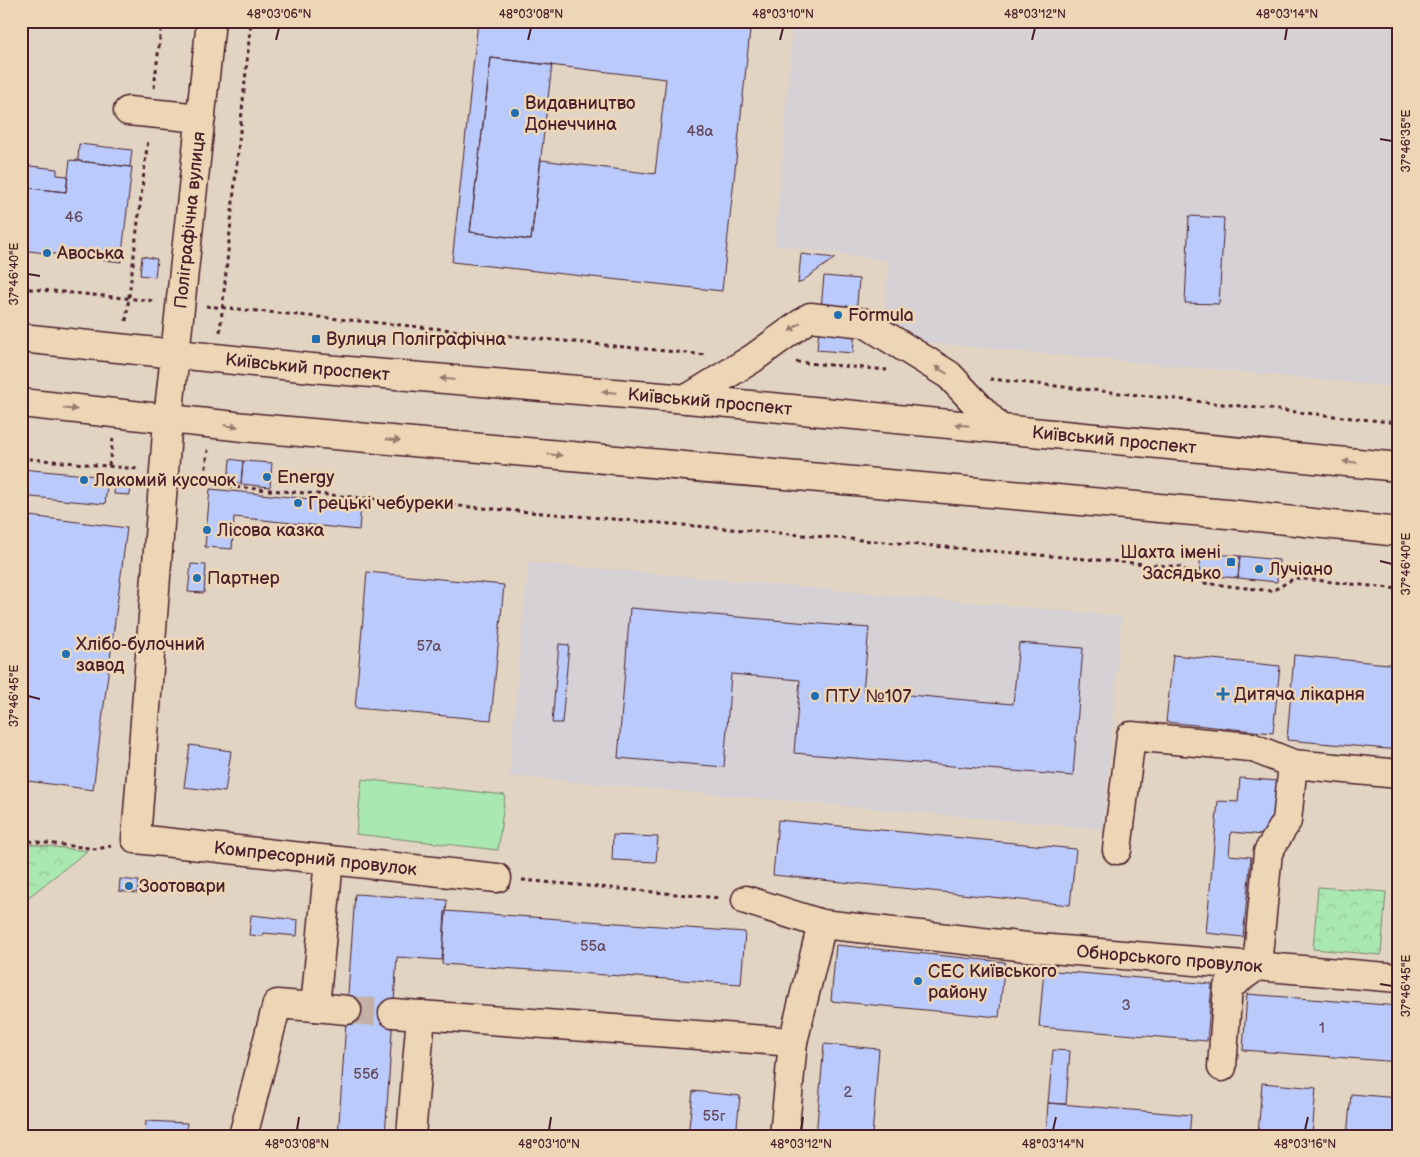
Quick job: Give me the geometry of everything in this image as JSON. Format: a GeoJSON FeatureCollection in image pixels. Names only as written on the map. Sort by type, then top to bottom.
{"type":"FeatureCollection","features":[{"type":"Feature","properties":{"kind":"main road","name":"Поліграфічна вулиця"},"geometry":{"type":"LineString","coordinates":[[136,839],[168,419],[211,21]]}},
{"type":"Feature","properties":{"kind":"main road"},"geometry":{"type":"LineString","coordinates":[[140,112],[201,118]]}},
{"type":"Feature","properties":{"kind":"main road"},"geometry":{"type":"LineString","coordinates":[[687,399],[752,359],[810,317],[865,323],[949,375],[1000,429]]}},
{"type":"Feature","properties":{"kind":"main road","name":"Київський проспект"},"geometry":{"type":"LineString","coordinates":[[21,338],[312,368],[687,399],[1399,467]]}},
{"type":"Feature","properties":{"kind":"main road"},"geometry":{"type":"LineString","coordinates":[[21,403],[244,427],[1238,515],[1399,532]]}},
{"type":"Feature","properties":{"kind":"main road"},"geometry":{"type":"LineString","coordinates":[[1117,850],[1131,736],[1250,746],[1294,764],[1399,774]]}},
{"type":"Feature","properties":{"kind":"main road"},"geometry":{"type":"LineString","coordinates":[[1222,1067],[1228,987],[1257,966],[1268,852],[1287,821],[1294,764]]}},
{"type":"Feature","properties":{"kind":"main road","name":"Компресорний провулок"},"geometry":{"type":"LineString","coordinates":[[136,839],[496,878]]}},
{"type":"Feature","properties":{"kind":"main road"},"geometry":{"type":"LineString","coordinates":[[315,1007],[329,860]]}},
{"type":"Feature","properties":{"kind":"main road","name":"Обнорського провулок"},"geometry":{"type":"LineString","coordinates":[[746,900],[822,924],[1027,947],[1399,978]]}},
{"type":"Feature","properties":{"kind":"main road"},"geometry":{"type":"LineString","coordinates":[[784,1136],[792,1042],[822,924]]}},
{"type":"Feature","properties":{"kind":"main road"},"geometry":{"type":"LineString","coordinates":[[243,1136],[277,1004],[347,1010]]}},
{"type":"Feature","properties":{"kind":"main road"},"geometry":{"type":"LineString","coordinates":[[393,1013],[792,1042]]}},
{"type":"Feature","properties":{"kind":"main road"},"geometry":{"type":"LineString","coordinates":[[411,1136],[421,1015]]}},
{"type":"Feature","properties":{"kind":"path"},"geometry":{"type":"LineString","coordinates":[[123,348],[140,112],[162,21]]}},
{"type":"Feature","properties":{"kind":"path"},"geometry":{"type":"LineString","coordinates":[[109,466],[116,414]]}},
{"type":"Feature","properties":{"kind":"path"},"geometry":{"type":"LineString","coordinates":[[21,458],[205,476],[222,486],[1181,567],[1204,583],[1272,590],[1295,578],[1399,589]]}},
{"type":"Feature","properties":{"kind":"path"},"geometry":{"type":"LineString","coordinates":[[21,840],[97,850],[136,839]]}},
{"type":"Feature","properties":{"kind":"path"},"geometry":{"type":"LineString","coordinates":[[496,878],[746,900]]}},
{"type":"Feature","properties":{"kind":"shaded area"},"geometry":{"type":"Polygon","coordinates":[[[793,21],[1399,21],[1399,385],[1396,387],[919,342],[883,324],[889,261],[775,245],[793,21]]]}},
{"type":"Feature","properties":{"kind":"shaded area","name":"ПТУ №107"},"geometry":{"type":"Polygon","coordinates":[[[528,562],[1122,616],[1103,829],[509,776],[528,562]]]}},
{"type":"Feature","properties":{"kind":"green space"},"geometry":{"type":"Polygon","coordinates":[[[362,779],[505,795],[498,850],[356,834],[362,779]]]}},
{"type":"Feature","properties":{"kind":"green space"},"geometry":{"type":"Polygon","coordinates":[[[21,843],[87,851],[21,903],[21,843]]]}},
{"type":"Feature","properties":{"kind":"green space"},"geometry":{"type":"Polygon","coordinates":[[[1318,887],[1386,892],[1381,955],[1313,949],[1318,887]]]}},
{"type":"Feature","properties":{"kind":"building"},"geometry":{"type":"Polygon","coordinates":[[[478,21],[751,21],[722,291],[452,262],[478,21]],[[491,58],[470,232],[531,240],[541,160],[655,174],[666,79],[491,58]]]}},
{"type":"Feature","properties":{"kind":"building","name":"Видавництво Донеччина"},"geometry":{"type":"Polygon","coordinates":[[[491,58],[552,65],[531,240],[470,232],[491,58]]]}},
{"type":"Feature","properties":{"kind":"building"},"geometry":{"type":"Polygon","coordinates":[[[79,144],[132,150],[130,167],[78,161],[79,144]]]}},
{"type":"Feature","properties":{"kind":"building"},"geometry":{"type":"Polygon","coordinates":[[[70,160],[132,167],[121,262],[21,250],[21,187],[66,192],[70,160]]]}},
{"type":"Feature","properties":{"kind":"building"},"geometry":{"type":"Polygon","coordinates":[[[21,165],[57,169],[57,175],[68,176],[66,192],[21,187],[21,165]]]}},
{"type":"Feature","properties":{"kind":"building"},"geometry":{"type":"Polygon","coordinates":[[[1189,216],[1224,218],[1219,304],[1185,303],[1189,216]]]}},
{"type":"Feature","properties":{"kind":"building"},"geometry":{"type":"Polygon","coordinates":[[[801,254],[835,258],[798,284],[801,254]]]}},
{"type":"Feature","properties":{"kind":"building"},"geometry":{"type":"Polygon","coordinates":[[[142,256],[157,259],[155,277],[140,275],[142,256]]]}},
{"type":"Feature","properties":{"kind":"building","name":"Formula"},"geometry":{"type":"Polygon","coordinates":[[[824,276],[859,279],[853,353],[817,350],[824,276]]]}},
{"type":"Feature","properties":{"kind":"building"},"geometry":{"type":"Polygon","coordinates":[[[230,459],[243,461],[241,484],[228,483],[230,459]]]}},
{"type":"Feature","properties":{"kind":"building"},"geometry":{"type":"Polygon","coordinates":[[[243,461],[272,463],[270,487],[241,484],[243,461]]]}},
{"type":"Feature","properties":{"kind":"building"},"geometry":{"type":"Polygon","coordinates":[[[21,469],[108,477],[105,504],[21,496],[21,469]]]}},
{"type":"Feature","properties":{"kind":"building"},"geometry":{"type":"Polygon","coordinates":[[[115,478],[132,480],[130,495],[114,494],[115,478]]]}},
{"type":"Feature","properties":{"kind":"building"},"geometry":{"type":"Polygon","coordinates":[[[210,489],[361,504],[359,530],[234,517],[232,549],[205,547],[210,489]]]}},
{"type":"Feature","properties":{"kind":"building","name":"Хлібо-булочний завод"},"geometry":{"type":"Polygon","coordinates":[[[21,515],[127,528],[93,790],[21,780],[21,515]]]}},
{"type":"Feature","properties":{"kind":"building"},"geometry":{"type":"Polygon","coordinates":[[[1201,553],[1240,556],[1238,578],[1199,575],[1201,553]]]}},
{"type":"Feature","properties":{"kind":"building","name":"Лучіано"},"geometry":{"type":"Polygon","coordinates":[[[1240,556],[1279,560],[1277,582],[1238,578],[1240,556]]]}},
{"type":"Feature","properties":{"kind":"building","name":"Партнер"},"geometry":{"type":"Polygon","coordinates":[[[191,564],[206,565],[204,593],[188,592],[191,564]]]}},
{"type":"Feature","properties":{"kind":"building"},"geometry":{"type":"Polygon","coordinates":[[[367,572],[504,585],[491,720],[355,708],[367,572]]]}},
{"type":"Feature","properties":{"kind":"building"},"geometry":{"type":"Polygon","coordinates":[[[630,608],[869,628],[863,691],[1013,704],[1019,643],[1083,648],[1073,776],[794,753],[800,680],[731,674],[724,767],[618,758],[630,608]]]}},
{"type":"Feature","properties":{"kind":"building"},"geometry":{"type":"Polygon","coordinates":[[[559,644],[569,645],[562,723],[552,723],[559,644]]]}},
{"type":"Feature","properties":{"kind":"building","name":"Дитяча лікарня"},"geometry":{"type":"Polygon","coordinates":[[[1173,655],[1280,666],[1273,733],[1166,722],[1173,655]]]}},
{"type":"Feature","properties":{"kind":"building"},"geometry":{"type":"Polygon","coordinates":[[[1294,655],[1399,665],[1399,750],[1287,740],[1294,655]]]}},
{"type":"Feature","properties":{"kind":"building"},"geometry":{"type":"Polygon","coordinates":[[[190,745],[231,751],[225,792],[184,787],[190,745]]]}},
{"type":"Feature","properties":{"kind":"building"},"geometry":{"type":"Polygon","coordinates":[[[1240,778],[1278,781],[1273,836],[1231,832],[1229,855],[1251,857],[1243,937],[1206,933],[1218,801],[1238,802],[1240,778]]]}},
{"type":"Feature","properties":{"kind":"building"},"geometry":{"type":"Polygon","coordinates":[[[778,820],[1076,849],[1070,905],[773,875],[778,820]]]}},
{"type":"Feature","properties":{"kind":"building"},"geometry":{"type":"Polygon","coordinates":[[[613,835],[658,837],[656,862],[612,860],[613,835]]]}},
{"type":"Feature","properties":{"kind":"building","name":"Зоотовари"},"geometry":{"type":"Polygon","coordinates":[[[120,879],[139,881],[137,893],[119,891],[120,879]]]}},
{"type":"Feature","properties":{"kind":"building"},"geometry":{"type":"Polygon","coordinates":[[[355,894],[447,900],[442,960],[397,957],[385,1136],[338,1136],[355,894]]]}},
{"type":"Feature","properties":{"kind":"building"},"geometry":{"type":"Polygon","coordinates":[[[445,911],[745,932],[741,984],[442,964],[445,911]]]}},
{"type":"Feature","properties":{"kind":"building"},"geometry":{"type":"Polygon","coordinates":[[[251,915],[298,920],[297,936],[264,933],[263,936],[249,935],[251,915]]]}},
{"type":"Feature","properties":{"kind":"building","name":"СЕС Київського району"},"geometry":{"type":"Polygon","coordinates":[[[836,945],[1005,962],[999,1017],[831,1001],[836,945]]]}},
{"type":"Feature","properties":{"kind":"building"},"geometry":{"type":"Polygon","coordinates":[[[1044,970],[1212,984],[1207,1041],[1039,1027],[1044,970]]]}},
{"type":"Feature","properties":{"kind":"building"},"geometry":{"type":"Polygon","coordinates":[[[1247,994],[1399,1006],[1399,1062],[1243,1050],[1247,994]]]}},
{"type":"Feature","properties":{"kind":"building"},"geometry":{"type":"Polygon","coordinates":[[[824,1044],[879,1049],[872,1136],[816,1136],[824,1044]]]}},
{"type":"Feature","properties":{"kind":"building"},"geometry":{"type":"Polygon","coordinates":[[[1053,1050],[1070,1051],[1066,1104],[1048,1103],[1053,1050]]]}},
{"type":"Feature","properties":{"kind":"building"},"geometry":{"type":"Polygon","coordinates":[[[1262,1083],[1316,1088],[1312,1136],[1258,1136],[1262,1083]]]}},
{"type":"Feature","properties":{"kind":"building"},"geometry":{"type":"Polygon","coordinates":[[[693,1091],[740,1096],[736,1136],[688,1136],[693,1091]]]}},
{"type":"Feature","properties":{"kind":"building"},"geometry":{"type":"Polygon","coordinates":[[[1351,1094],[1399,1098],[1399,1136],[1347,1136],[1351,1094]]]}},
{"type":"Feature","properties":{"kind":"building"},"geometry":{"type":"Polygon","coordinates":[[[1048,1103],[1191,1115],[1189,1136],[1078,1136],[1046,1133],[1048,1103]]]}},
{"type":"Feature","properties":{"kind":"building"},"geometry":{"type":"Polygon","coordinates":[[[146,1121],[187,1123],[186,1136],[145,1136],[146,1121]]]}},
{"type":"Feature","properties":{"kind":"tunnel"},"geometry":{"type":"LineString","coordinates":[[347,1010],[393,1013]]}},
{"type":"Feature","properties":{"kind":"place","name":"Видавництво Донеччина"},"geometry":{"type":"Point","coordinates":[515,113]}},
{"type":"Feature","properties":{"kind":"place","name":"Авоська"},"geometry":{"type":"Point","coordinates":[47,253]}},
{"type":"Feature","properties":{"kind":"place","name":"Formula"},"geometry":{"type":"Point","coordinates":[838,315]}},
{"type":"Feature","properties":{"kind":"place","name":"Вулиця Поліграфічна"},"geometry":{"type":"Point","coordinates":[316,339]}},
{"type":"Feature","properties":{"kind":"place","name":"Energy"},"geometry":{"type":"Point","coordinates":[267,477]}},
{"type":"Feature","properties":{"kind":"place","name":"Лакомий кусочок"},"geometry":{"type":"Point","coordinates":[84,480]}},
{"type":"Feature","properties":{"kind":"place","name":"Грецькі чебуреки"},"geometry":{"type":"Point","coordinates":[298,503]}},
{"type":"Feature","properties":{"kind":"place","name":"Лісова казка"},"geometry":{"type":"Point","coordinates":[207,530]}},
{"type":"Feature","properties":{"kind":"place","name":"Шахта імені Засядько"},"geometry":{"type":"Point","coordinates":[1231,562]}},
{"type":"Feature","properties":{"kind":"place","name":"Лучіано"},"geometry":{"type":"Point","coordinates":[1259,569]}},
{"type":"Feature","properties":{"kind":"place","name":"Партнер"},"geometry":{"type":"Point","coordinates":[197,578]}},
{"type":"Feature","properties":{"kind":"place","name":"Хлібо-булочний завод"},"geometry":{"type":"Point","coordinates":[66,654]}},
{"type":"Feature","properties":{"kind":"place","name":"Дитяча лікарня"},"geometry":{"type":"Point","coordinates":[1223,694]}},
{"type":"Feature","properties":{"kind":"place","name":"ПТУ №107"},"geometry":{"type":"Point","coordinates":[815,696]}},
{"type":"Feature","properties":{"kind":"place","name":"Зоотовари"},"geometry":{"type":"Point","coordinates":[129,886]}},
{"type":"Feature","properties":{"kind":"place","name":"СЕС Київського району"},"geometry":{"type":"Point","coordinates":[918,981]}}]}
